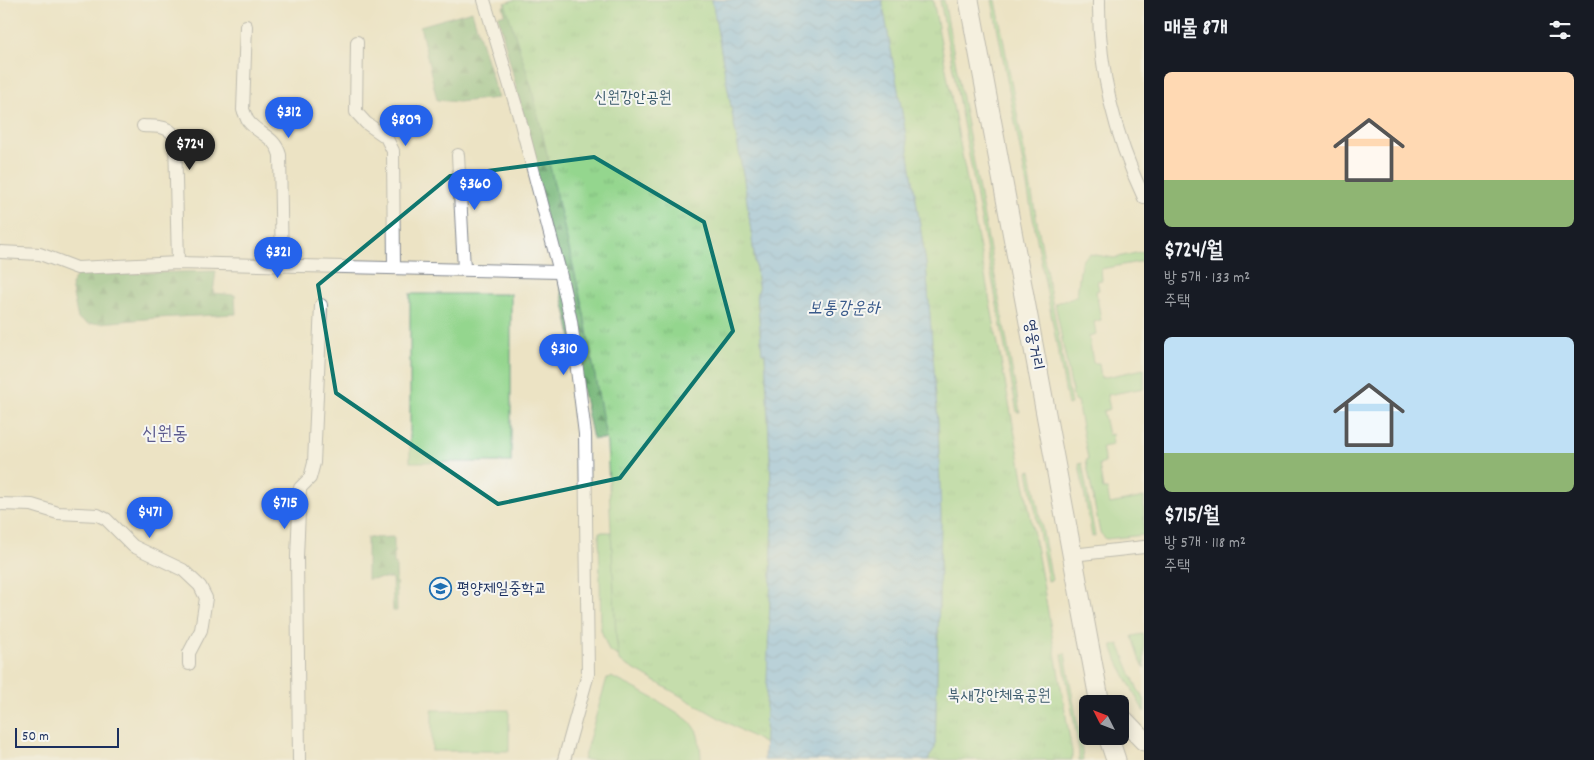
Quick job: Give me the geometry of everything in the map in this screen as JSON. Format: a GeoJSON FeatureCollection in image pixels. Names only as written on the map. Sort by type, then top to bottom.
{"type":"FeatureCollection","features":[{"type":"Feature","properties":{"kind":"main road","name":"영웅거리"},"geometry":{"type":"LineString","coordinates":[[969,0],[1072,555],[1101,695]]}},
{"type":"Feature","properties":{"kind":"main road"},"geometry":{"type":"LineString","coordinates":[[1129,725],[1144,741]]}},
{"type":"Feature","properties":{"kind":"main road"},"geometry":{"type":"LineString","coordinates":[[1111,745],[1116,760]]}},
{"type":"Feature","properties":{"kind":"street"},"geometry":{"type":"LineString","coordinates":[[484,0],[516,107],[560,272],[571,321],[584,434],[588,674],[564,760]]}},
{"type":"Feature","properties":{"kind":"street"},"geometry":{"type":"LineString","coordinates":[[1099,0],[1099,22],[1106,89],[1114,122],[1144,198]]}},
{"type":"Feature","properties":{"kind":"street"},"geometry":{"type":"LineString","coordinates":[[246,26],[243,110],[247,120],[278,146],[280,155],[282,266]]}},
{"type":"Feature","properties":{"kind":"street"},"geometry":{"type":"LineString","coordinates":[[357,42],[356,112],[366,124],[386,137],[393,151],[394,267]]}},
{"type":"Feature","properties":{"kind":"street"},"geometry":{"type":"LineString","coordinates":[[144,126],[167,128],[173,132],[176,138],[178,263]]}},
{"type":"Feature","properties":{"kind":"street"},"geometry":{"type":"LineString","coordinates":[[458,155],[464,269]]}},
{"type":"Feature","properties":{"kind":"street"},"geometry":{"type":"LineString","coordinates":[[0,252],[40,254],[77,268],[178,263],[560,272]]}},
{"type":"Feature","properties":{"kind":"street"},"geometry":{"type":"LineString","coordinates":[[299,760],[297,557],[300,488],[310,478],[314,463],[321,305]]}},
{"type":"Feature","properties":{"kind":"street"},"geometry":{"type":"LineString","coordinates":[[0,504],[32,505],[58,513],[98,515],[106,519],[133,546],[183,570],[200,586],[206,598],[201,630],[189,653],[189,664]]}},
{"type":"Feature","properties":{"kind":"street"},"geometry":{"type":"LineString","coordinates":[[1072,555],[1144,547]]}},
{"type":"Feature","properties":{"kind":"highlighted area"},"geometry":{"type":"Polygon","coordinates":[[[594,157],[704,222],[733,331],[620,478],[498,504],[336,393],[318,285],[450,176],[594,157]]]}},
{"type":"Feature","properties":{"kind":"green space","name":"신원강안공원"},"geometry":{"type":"Polygon","coordinates":[[[514,0],[712,0],[744,179],[759,291],[757,292],[762,353],[765,353],[773,520],[765,744],[619,661],[616,636],[607,444],[584,313],[532,89],[505,3],[514,0]]]}},
{"type":"Feature","properties":{"kind":"green space","name":"북새강안체육공원"},"geometry":{"type":"Polygon","coordinates":[[[882,0],[933,0],[1043,583],[1072,760],[928,760],[935,747],[941,521],[938,423],[926,264],[882,0]]]}},
{"type":"Feature","properties":{"kind":"green space"},"geometry":{"type":"Polygon","coordinates":[[[940,0],[944,0],[1020,412],[1017,412],[940,0]]]}},
{"type":"Feature","properties":{"kind":"green space"},"geometry":{"type":"Polygon","coordinates":[[[992,0],[996,0],[1071,404],[1068,405],[992,0]]]}},
{"type":"Feature","properties":{"kind":"green space"},"geometry":{"type":"Polygon","coordinates":[[[515,1],[614,439],[593,439],[525,121],[498,16],[505,14],[503,6],[515,1]]]}},
{"type":"Feature","properties":{"kind":"green space"},"geometry":{"type":"Polygon","coordinates":[[[472,11],[498,98],[458,102],[437,100],[420,26],[472,11]]]}},
{"type":"Feature","properties":{"kind":"green space"},"geometry":{"type":"Polygon","coordinates":[[[1144,251],[1144,261],[1101,269],[1102,280],[1097,281],[1099,290],[1096,291],[1101,320],[1094,322],[1096,334],[1089,336],[1093,363],[1099,363],[1101,378],[1144,369],[1144,388],[1107,395],[1110,409],[1103,411],[1108,435],[1112,434],[1113,445],[1102,447],[1105,463],[1099,465],[1103,489],[1107,489],[1110,504],[1144,497],[1144,535],[1106,539],[1100,533],[1077,401],[1074,401],[1055,303],[1071,299],[1077,295],[1081,263],[1090,254],[1114,258],[1144,251]]]}},
{"type":"Feature","properties":{"kind":"green space"},"geometry":{"type":"Polygon","coordinates":[[[216,271],[213,293],[235,295],[236,314],[89,324],[78,319],[71,285],[77,275],[216,271]]]}},
{"type":"Feature","properties":{"kind":"green space"},"geometry":{"type":"Polygon","coordinates":[[[410,294],[511,294],[511,462],[410,462],[410,294]]]}},
{"type":"Feature","properties":{"kind":"green space"},"geometry":{"type":"Polygon","coordinates":[[[1082,463],[1095,536],[1092,537],[1079,464],[1082,463]]]}},
{"type":"Feature","properties":{"kind":"green space"},"geometry":{"type":"Polygon","coordinates":[[[1031,470],[1052,580],[1048,581],[1028,471],[1031,470]]]}},
{"type":"Feature","properties":{"kind":"green space"},"geometry":{"type":"Polygon","coordinates":[[[599,532],[623,532],[624,659],[609,651],[601,630],[599,532]]]}},
{"type":"Feature","properties":{"kind":"green space"},"geometry":{"type":"Polygon","coordinates":[[[394,537],[397,611],[393,611],[392,578],[367,579],[367,538],[394,537]]]}},
{"type":"Feature","properties":{"kind":"green space"},"geometry":{"type":"Polygon","coordinates":[[[1143,634],[1144,637],[1144,668],[1132,636],[1143,634]]]}},
{"type":"Feature","properties":{"kind":"green space"},"geometry":{"type":"Polygon","coordinates":[[[1119,644],[1137,688],[1144,699],[1144,712],[1118,662],[1112,646],[1119,644]]]}},
{"type":"Feature","properties":{"kind":"green space"},"geometry":{"type":"Polygon","coordinates":[[[1065,653],[1083,760],[1079,760],[1079,750],[1062,654],[1065,653]]]}},
{"type":"Feature","properties":{"kind":"green space"},"geometry":{"type":"Polygon","coordinates":[[[611,677],[655,699],[688,720],[694,726],[697,733],[701,760],[583,760],[607,678],[611,677]]]}},
{"type":"Feature","properties":{"kind":"green space"},"geometry":{"type":"Polygon","coordinates":[[[432,710],[509,710],[509,751],[432,751],[432,710]]]}},
{"type":"Feature","properties":{"kind":"water","name":"보통강운하"},"geometry":{"type":"Polygon","coordinates":[[[712,0],[882,0],[926,264],[938,423],[941,521],[935,747],[928,760],[764,760],[773,520],[765,353],[762,353],[757,292],[759,291],[744,179],[712,0]]]}},
{"type":"Feature","properties":{"kind":"place","name":"평양제일중학교"},"geometry":{"type":"Point","coordinates":[441,589]}},
{"type":"Feature","properties":{"kind":"district","name":"신원동"},"geometry":{"type":"Point","coordinates":[165,435]}}]}
